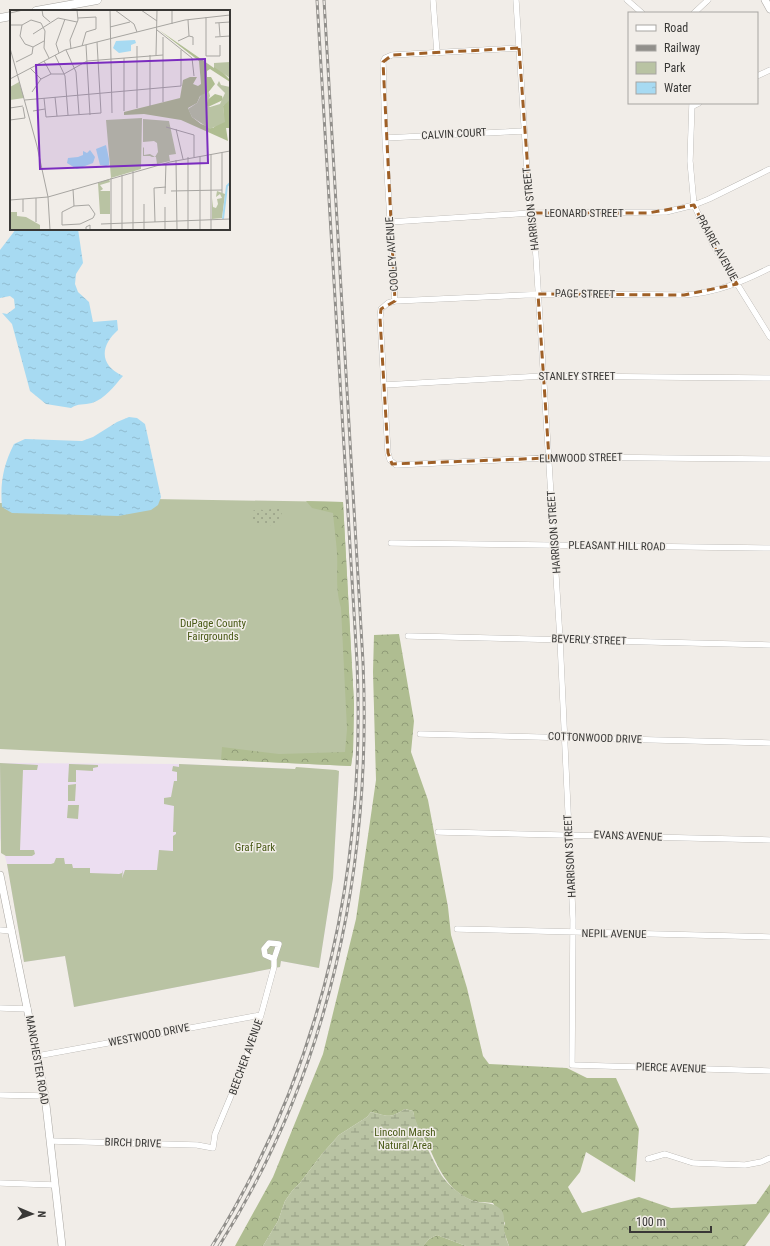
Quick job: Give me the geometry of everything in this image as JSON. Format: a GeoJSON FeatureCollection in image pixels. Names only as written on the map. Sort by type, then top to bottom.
{"type":"FeatureCollection","features":[{"type":"Feature","properties":{"kind":"main road"},"geometry":{"type":"LineString","coordinates":[[42,10],[97,0]]}},
{"type":"Feature","properties":{"kind":"main road"},"geometry":{"type":"LineString","coordinates":[[0,18],[10,16]]}},
{"type":"Feature","properties":{"kind":"street"},"geometry":{"type":"LineString","coordinates":[[433,0],[437,53],[519,48]]}},
{"type":"Feature","properties":{"kind":"street","name":"HARRISON STREET"},"geometry":{"type":"LineString","coordinates":[[516,0],[523,130],[531,213],[534,225],[560,640],[574,933],[572,1065]]}},
{"type":"Feature","properties":{"kind":"street"},"geometry":{"type":"LineString","coordinates":[[627,0],[641,12]]}},
{"type":"Feature","properties":{"kind":"street"},"geometry":{"type":"LineString","coordinates":[[695,12],[708,0]]}},
{"type":"Feature","properties":{"kind":"street"},"geometry":{"type":"LineString","coordinates":[[765,0],[770,9]]}},
{"type":"Feature","properties":{"kind":"street","name":"COOLEY AVENUE"},"geometry":{"type":"LineString","coordinates":[[392,464],[388,453],[381,308],[388,303],[396,301],[385,138],[382,65],[385,58],[392,55],[437,53]]}},
{"type":"Feature","properties":{"kind":"street"},"geometry":{"type":"LineString","coordinates":[[758,76],[770,70]]}},
{"type":"Feature","properties":{"kind":"street","name":"PRAIRIE AVENUE"},"geometry":{"type":"LineString","coordinates":[[692,105],[690,161],[694,205],[707,233],[736,284],[770,337]]}},
{"type":"Feature","properties":{"kind":"street","name":"CALVIN COURT"},"geometry":{"type":"LineString","coordinates":[[385,138],[523,130]]}},
{"type":"Feature","properties":{"kind":"street","name":"LEONARD STREET"},"geometry":{"type":"LineString","coordinates":[[390,222],[531,213],[648,213],[676,210],[694,205],[770,169]]}},
{"type":"Feature","properties":{"kind":"street","name":"PAGE STREET"},"geometry":{"type":"LineString","coordinates":[[396,301],[538,294],[691,294],[713,291],[736,284],[770,268]]}},
{"type":"Feature","properties":{"kind":"street","name":"STANLEY STREET"},"geometry":{"type":"LineString","coordinates":[[384,385],[543,376],[770,378]]}},
{"type":"Feature","properties":{"kind":"street","name":"ELMWOOD STREET"},"geometry":{"type":"LineString","coordinates":[[392,464],[411,465],[549,458],[770,459]]}},
{"type":"Feature","properties":{"kind":"street","name":"PLEASANT HILL ROAD"},"geometry":{"type":"LineString","coordinates":[[391,543],[770,548]]}},
{"type":"Feature","properties":{"kind":"street","name":"BEVERLY STREET"},"geometry":{"type":"LineString","coordinates":[[408,636],[770,646]]}},
{"type":"Feature","properties":{"kind":"street","name":"COTTONWOOD DRIVE"},"geometry":{"type":"LineString","coordinates":[[420,734],[770,743]]}},
{"type":"Feature","properties":{"kind":"street","name":"EVANS AVENUE"},"geometry":{"type":"LineString","coordinates":[[438,832],[770,840]]}},
{"type":"Feature","properties":{"kind":"street","name":"MANCHESTER ROAD"},"geometry":{"type":"LineString","coordinates":[[0,876],[45,1096],[62,1246]]}},
{"type":"Feature","properties":{"kind":"street","name":"NEPIL AVENUE"},"geometry":{"type":"LineString","coordinates":[[457,929],[770,937]]}},
{"type":"Feature","properties":{"kind":"street"},"geometry":{"type":"LineString","coordinates":[[0,930],[12,931]]}},
{"type":"Feature","properties":{"kind":"street","name":"BEECHER AVENUE"},"geometry":{"type":"LineString","coordinates":[[213,1145],[215,1134],[243,1067],[262,1015],[274,967],[274,959]]}},
{"type":"Feature","properties":{"kind":"street"},"geometry":{"type":"LineString","coordinates":[[0,1008],[28,1009]]}},
{"type":"Feature","properties":{"kind":"street","name":"WESTWOOD DRIVE"},"geometry":{"type":"LineString","coordinates":[[37,1056],[262,1015]]}},
{"type":"Feature","properties":{"kind":"street","name":"PIERCE AVENUE"},"geometry":{"type":"LineString","coordinates":[[572,1065],[770,1071]]}},
{"type":"Feature","properties":{"kind":"street"},"geometry":{"type":"LineString","coordinates":[[0,1095],[45,1096]]}},
{"type":"Feature","properties":{"kind":"street","name":"BIRCH DRIVE"},"geometry":{"type":"LineString","coordinates":[[50,1141],[197,1145],[213,1148],[213,1145]]}},
{"type":"Feature","properties":{"kind":"street"},"geometry":{"type":"LineString","coordinates":[[648,1159],[666,1154],[693,1163],[745,1165],[761,1162],[770,1158]]}},
{"type":"Feature","properties":{"kind":"street"},"geometry":{"type":"LineString","coordinates":[[0,1183],[55,1185]]}},
{"type":"Feature","properties":{"kind":"highlighted area"},"geometry":{"type":"Polygon","coordinates":[[[519,48],[531,213],[648,213],[694,205],[713,245],[737,284],[684,295],[538,294],[549,458],[392,464],[388,453],[380,318],[381,309],[395,301],[383,62],[392,55],[519,48]]]}},
{"type":"Feature","properties":{"kind":"shaded area","name":"Graf Park"},"geometry":{"type":"Polygon","coordinates":[[[0,763],[179,764],[339,771],[333,878],[319,968],[281,961],[280,967],[74,1007],[65,956],[24,962],[7,864],[0,838],[0,763]]]}},
{"type":"Feature","properties":{"kind":"green space","name":"DuPage County Fairgrounds"},"geometry":{"type":"Polygon","coordinates":[[[153,499],[343,502],[354,704],[353,752],[351,766],[0,749],[0,503],[153,499]]]}},
{"type":"Feature","properties":{"kind":"green space"},"geometry":{"type":"Polygon","coordinates":[[[306,501],[343,502],[354,704],[353,752],[351,766],[221,760],[222,747],[279,754],[345,752],[347,729],[341,608],[337,586],[337,553],[333,513],[312,508],[306,501]]]}},
{"type":"Feature","properties":{"kind":"green space"},"geometry":{"type":"Polygon","coordinates":[[[273,507],[282,508],[282,513],[275,526],[259,523],[257,524],[253,522],[252,511],[258,509],[267,511],[273,507]]]}},
{"type":"Feature","properties":{"kind":"green space","name":"Lincoln Marsh Natural Area"},"geometry":{"type":"Polygon","coordinates":[[[399,634],[414,721],[411,752],[428,800],[448,907],[451,935],[467,988],[483,1056],[489,1064],[567,1068],[587,1078],[616,1078],[639,1129],[635,1182],[586,1152],[580,1172],[568,1187],[582,1213],[639,1197],[671,1208],[756,1204],[770,1184],[770,1212],[745,1246],[509,1246],[503,1229],[505,1223],[493,1203],[473,1201],[463,1196],[449,1184],[415,1121],[413,1111],[405,1109],[388,1116],[371,1112],[367,1117],[339,1135],[285,1201],[278,1221],[263,1246],[235,1246],[273,1177],[323,1054],[356,919],[376,780],[373,672],[374,635],[399,634]]]}},
{"type":"Feature","properties":{"kind":"green space"},"geometry":{"type":"Polygon","coordinates":[[[0,763],[38,765],[37,770],[23,770],[20,850],[34,850],[35,854],[32,856],[6,856],[1,853],[0,763]]]}},
{"type":"Feature","properties":{"kind":"green space"},"geometry":{"type":"Polygon","coordinates":[[[69,764],[98,765],[98,767],[93,768],[93,771],[76,770],[76,782],[68,782],[69,764]]]}},
{"type":"Feature","properties":{"kind":"green space","name":"Graf Park"},"geometry":{"type":"Polygon","coordinates":[[[179,764],[295,769],[296,767],[339,771],[333,878],[319,968],[281,961],[280,967],[74,1007],[65,956],[24,962],[7,864],[51,864],[54,863],[56,858],[64,858],[65,864],[72,864],[73,868],[90,868],[90,873],[119,874],[122,873],[123,870],[122,878],[125,870],[157,870],[159,850],[173,851],[173,836],[176,834],[176,832],[173,832],[174,806],[164,804],[164,798],[171,797],[174,781],[177,781],[177,772],[172,771],[173,766],[179,767],[179,764]]]}},
{"type":"Feature","properties":{"kind":"green space"},"geometry":{"type":"Polygon","coordinates":[[[76,784],[75,801],[68,801],[68,785],[76,784]]]}},
{"type":"Feature","properties":{"kind":"green space"},"geometry":{"type":"Polygon","coordinates":[[[68,805],[79,805],[78,819],[67,818],[68,805]]]}},
{"type":"Feature","properties":{"kind":"green space"},"geometry":{"type":"Polygon","coordinates":[[[405,1109],[413,1111],[422,1136],[441,1175],[445,1180],[457,1192],[468,1198],[495,1205],[502,1211],[504,1217],[504,1233],[509,1246],[466,1246],[437,1235],[429,1239],[423,1246],[263,1246],[278,1221],[285,1201],[339,1135],[367,1117],[371,1112],[388,1116],[405,1109]]]}},
{"type":"Feature","properties":{"kind":"green space"},"geometry":{"type":"Polygon","coordinates":[[[437,1235],[466,1246],[423,1246],[429,1239],[437,1235]]]}},
{"type":"Feature","properties":{"kind":"water"},"geometry":{"type":"Polygon","coordinates":[[[15,230],[78,230],[83,263],[76,274],[75,284],[78,292],[89,302],[93,322],[117,320],[118,330],[108,342],[105,349],[105,355],[106,361],[115,372],[123,376],[109,392],[97,401],[76,405],[71,408],[46,404],[30,391],[12,324],[2,313],[7,314],[15,308],[14,299],[10,296],[0,298],[0,250],[15,230]]]}},
{"type":"Feature","properties":{"kind":"water"},"geometry":{"type":"Polygon","coordinates":[[[129,417],[137,418],[145,424],[161,497],[158,505],[151,510],[118,516],[12,513],[2,507],[1,490],[3,475],[7,460],[14,444],[25,439],[82,441],[93,437],[117,422],[129,417]]]}},
{"type":"Feature","properties":{"kind":"railway"},"geometry":{"type":"LineString","coordinates":[[212,1246],[250,1178],[283,1109],[309,1038],[330,965],[344,891],[354,816],[358,740],[357,662],[317,0]]}},
{"type":"Feature","properties":{"kind":"railway"},"geometry":{"type":"LineString","coordinates":[[219,1246],[257,1179],[290,1110],[316,1038],[336,965],[351,890],[360,815],[364,738],[363,662],[324,0]]}}]}
